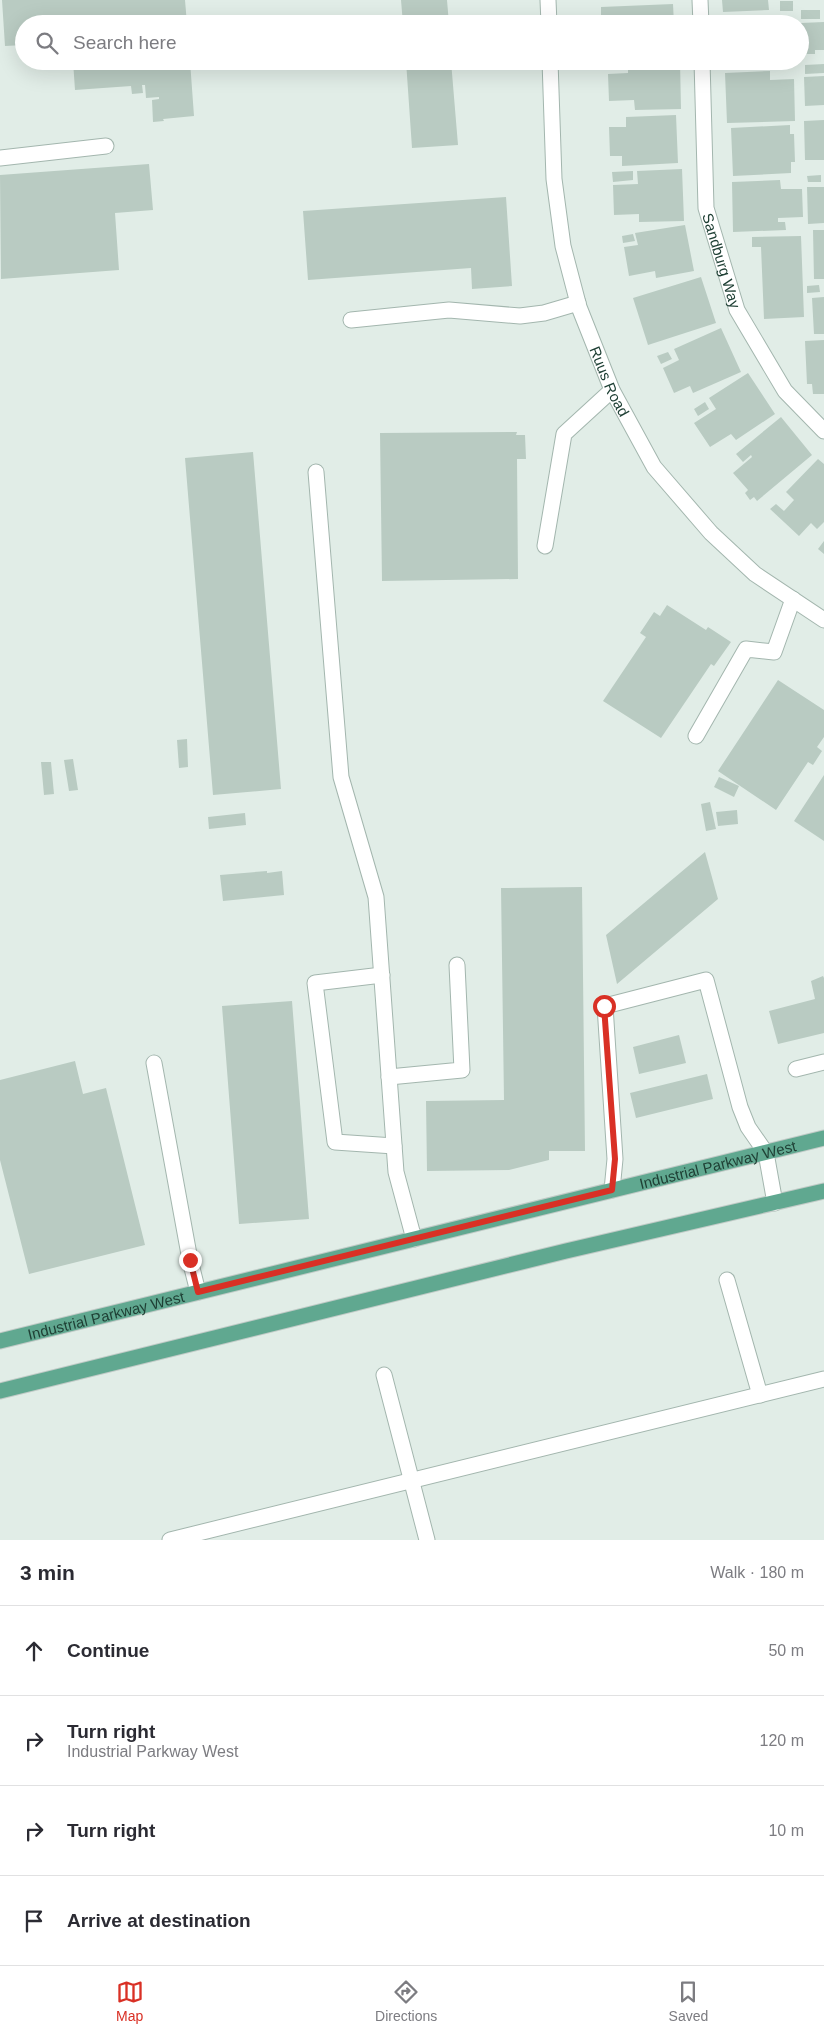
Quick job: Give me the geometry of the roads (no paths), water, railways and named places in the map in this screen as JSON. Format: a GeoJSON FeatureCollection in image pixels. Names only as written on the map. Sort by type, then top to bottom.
{"type":"FeatureCollection","features":[{"type":"Feature","properties":{"kind":"main road","name":"Industrial Parkway West"},"geometry":{"type":"LineString","coordinates":[[0,1341],[824,1138]]}},
{"type":"Feature","properties":{"kind":"main road"},"geometry":{"type":"LineString","coordinates":[[0,1391],[566,1251],[824,1191]]}},
{"type":"Feature","properties":{"kind":"street"},"geometry":{"type":"LineString","coordinates":[[548,0],[549,15]]}},
{"type":"Feature","properties":{"kind":"street"},"geometry":{"type":"LineString","coordinates":[[700,0],[701,15]]}},
{"type":"Feature","properties":{"kind":"street","name":"Ruus Road"},"geometry":{"type":"LineString","coordinates":[[550,70],[554,179],[563,246],[578,303],[612,390],[654,467],[711,533],[755,574],[824,620]]}},
{"type":"Feature","properties":{"kind":"street","name":"Sandburg Way"},"geometry":{"type":"LineString","coordinates":[[702,70],[706,208],[738,310],[785,390],[824,431]]}},
{"type":"Feature","properties":{"kind":"street"},"geometry":{"type":"LineString","coordinates":[[0,158],[106,146]]}},
{"type":"Feature","properties":{"kind":"street"},"geometry":{"type":"LineString","coordinates":[[351,320],[449,310],[520,316],[544,313],[578,303]]}},
{"type":"Feature","properties":{"kind":"street"},"geometry":{"type":"LineString","coordinates":[[545,546],[564,434],[612,390]]}},
{"type":"Feature","properties":{"kind":"street"},"geometry":{"type":"LineString","coordinates":[[316,472],[341,777],[376,897],[396,1172],[414,1239]]}},
{"type":"Feature","properties":{"kind":"street"},"geometry":{"type":"LineString","coordinates":[[696,736],[746,649],[774,652],[793,600]]}},
{"type":"Feature","properties":{"kind":"street"},"geometry":{"type":"LineString","coordinates":[[389,1077],[462,1070],[457,965]]}},
{"type":"Feature","properties":{"kind":"street"},"geometry":{"type":"LineString","coordinates":[[382,974],[316,983],[335,1142],[394,1146]]}},
{"type":"Feature","properties":{"kind":"street"},"geometry":{"type":"LineString","coordinates":[[612,1190],[615,1159],[604,1006],[706,980],[740,1107],[748,1127],[766,1153],[775,1203]]}},
{"type":"Feature","properties":{"kind":"street"},"geometry":{"type":"LineString","coordinates":[[796,1069],[824,1062]]}},
{"type":"Feature","properties":{"kind":"street"},"geometry":{"type":"LineString","coordinates":[[154,1064],[190,1260],[198,1292]]}},
{"type":"Feature","properties":{"kind":"street"},"geometry":{"type":"LineString","coordinates":[[727,1280],[760,1395]]}},
{"type":"Feature","properties":{"kind":"street"},"geometry":{"type":"LineString","coordinates":[[384,1375],[427,1540]]}},
{"type":"Feature","properties":{"kind":"street"},"geometry":{"type":"LineString","coordinates":[[170,1540],[824,1379]]}}]}
